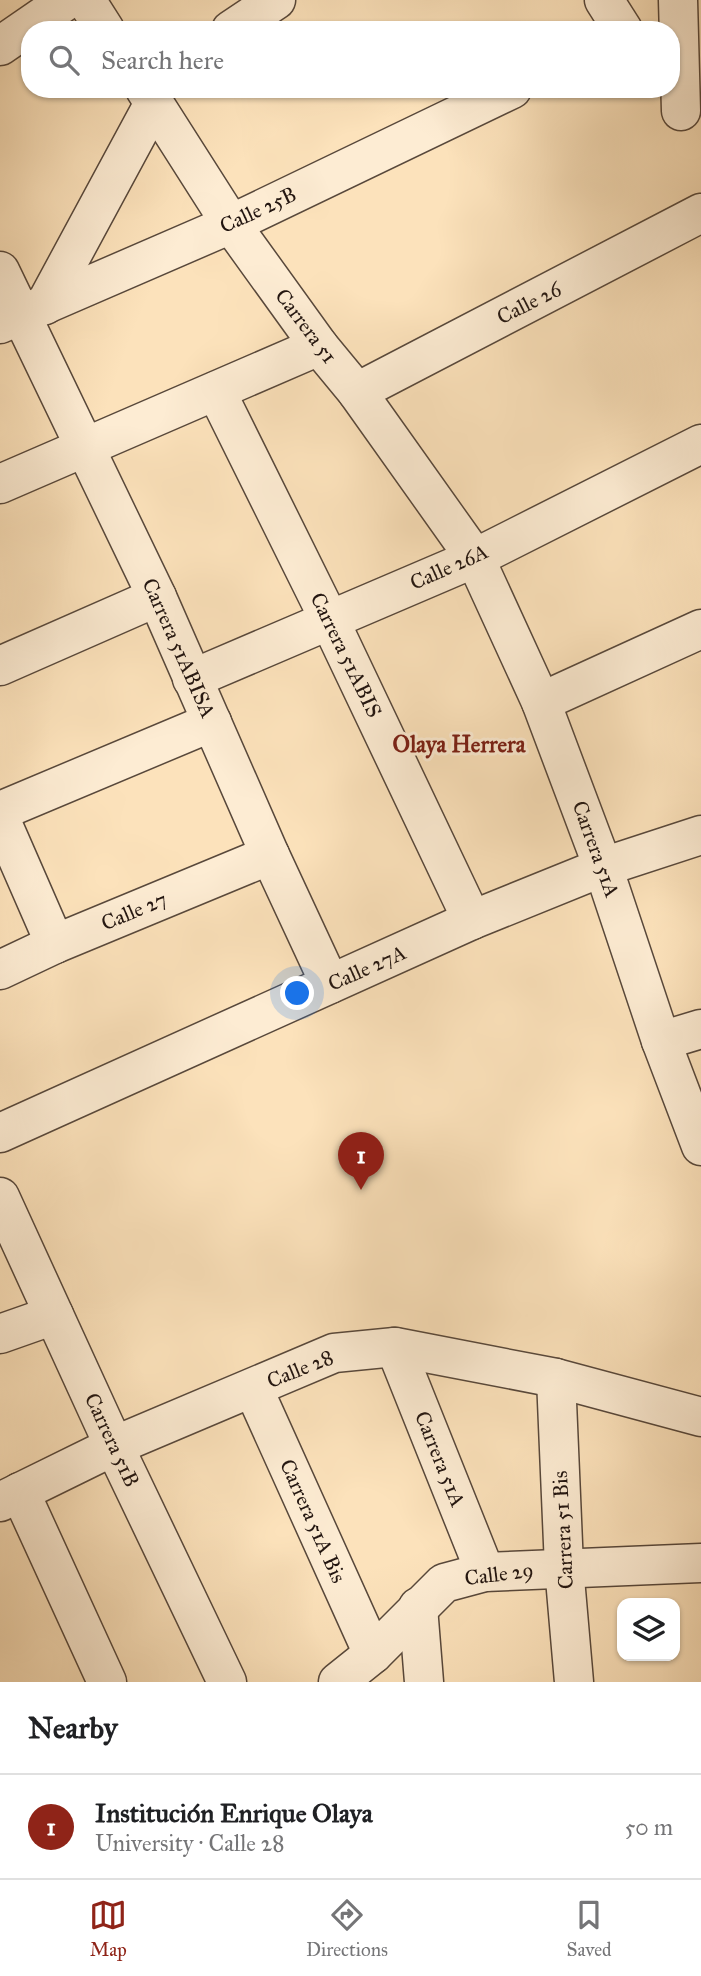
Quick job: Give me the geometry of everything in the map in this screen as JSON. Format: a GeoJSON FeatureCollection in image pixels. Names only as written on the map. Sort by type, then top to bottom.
{"type":"FeatureCollection","features":[{"type":"Feature","properties":{"kind":"street"},"geometry":{"type":"LineString","coordinates":[[36,21],[67,0]]}},
{"type":"Feature","properties":{"kind":"street"},"geometry":{"type":"LineString","coordinates":[[86,0],[99,21]]}},
{"type":"Feature","properties":{"kind":"street"},"geometry":{"type":"LineString","coordinates":[[244,21],[276,0]]}},
{"type":"Feature","properties":{"kind":"street"},"geometry":{"type":"LineString","coordinates":[[604,0],[617,21]]}},
{"type":"Feature","properties":{"kind":"street"},"geometry":{"type":"LineString","coordinates":[[678,0],[680,21]]}},
{"type":"Feature","properties":{"kind":"street"},"geometry":{"type":"LineString","coordinates":[[680,23],[688,117]]}},
{"type":"Feature","properties":{"kind":"street"},"geometry":{"type":"LineString","coordinates":[[0,46],[21,32]]}},
{"type":"Feature","properties":{"kind":"street"},"geometry":{"type":"LineString","coordinates":[[22,314],[148,98]]}},
{"type":"Feature","properties":{"kind":"street","name":"Carrera 51"},"geometry":{"type":"LineString","coordinates":[[150,98],[231,224],[319,346],[357,392],[475,558]]}},
{"type":"Feature","properties":{"kind":"street","name":"Calle 25B"},"geometry":{"type":"LineString","coordinates":[[22,314],[231,224],[493,98]]}},
{"type":"Feature","properties":{"kind":"street","name":"Calle 26"},"geometry":{"type":"LineString","coordinates":[[357,392],[701,213]]}},
{"type":"Feature","properties":{"kind":"street","name":"Carrera 51ABISA"},"geometry":{"type":"LineString","coordinates":[[0,271],[157,597],[270,855],[330,984]]}},
{"type":"Feature","properties":{"kind":"street"},"geometry":{"type":"LineString","coordinates":[[0,484],[319,346]]}},
{"type":"Feature","properties":{"kind":"street","name":"Carrera 51ABIS"},"geometry":{"type":"LineString","coordinates":[[216,391],[329,618],[472,920]]}},
{"type":"Feature","properties":{"kind":"street","name":"Calle 26A"},"geometry":{"type":"LineString","coordinates":[[192,678],[475,558],[701,444]]}},
{"type":"Feature","properties":{"kind":"street","name":"Carrera 51A"},"geometry":{"type":"LineString","coordinates":[[475,558],[541,702],[603,867],[661,1041],[701,1146]]}},
{"type":"Feature","properties":{"kind":"street"},"geometry":{"type":"LineString","coordinates":[[0,666],[157,597]]}},
{"type":"Feature","properties":{"kind":"street"},"geometry":{"type":"LineString","coordinates":[[541,702],[701,629]]}},
{"type":"Feature","properties":{"kind":"street"},"geometry":{"type":"LineString","coordinates":[[0,811],[212,722]]}},
{"type":"Feature","properties":{"kind":"street"},"geometry":{"type":"LineString","coordinates":[[645,853],[668,829],[701,806]]}},
{"type":"Feature","properties":{"kind":"street"},"geometry":{"type":"LineString","coordinates":[[0,818],[55,944]]}},
{"type":"Feature","properties":{"kind":"street","name":"Calle 27A"},"geometry":{"type":"LineString","coordinates":[[0,1133],[472,920],[603,867],[701,835]]}},
{"type":"Feature","properties":{"kind":"street","name":"Calle 27"},"geometry":{"type":"LineString","coordinates":[[0,970],[55,944],[270,855]]}},
{"type":"Feature","properties":{"kind":"street"},"geometry":{"type":"LineString","coordinates":[[661,1041],[701,1030]]}},
{"type":"Feature","properties":{"kind":"street","name":"Carrera 51B"},"geometry":{"type":"LineString","coordinates":[[0,1197],[114,1446],[227,1682]]}},
{"type":"Feature","properties":{"kind":"street"},"geometry":{"type":"LineString","coordinates":[[0,1334],[54,1315]]}},
{"type":"Feature","properties":{"kind":"street","name":"Carrera 51A"},"geometry":{"type":"LineString","coordinates":[[394,1347],[485,1572]]}},
{"type":"Feature","properties":{"kind":"street","name":"Calle 28"},"geometry":{"type":"LineString","coordinates":[[10,1497],[114,1446],[334,1353],[394,1347],[556,1378],[701,1417]]}},
{"type":"Feature","properties":{"kind":"street","name":"Carrera 51 Bis"},"geometry":{"type":"LineString","coordinates":[[556,1378],[564,1567],[575,1682]]}},
{"type":"Feature","properties":{"kind":"street","name":"Carrera 51A Bis"},"geometry":{"type":"LineString","coordinates":[[253,1388],[373,1654]]}},
{"type":"Feature","properties":{"kind":"street"},"geometry":{"type":"LineString","coordinates":[[10,1497],[107,1682]]}},
{"type":"Feature","properties":{"kind":"street","name":"Calle 29"},"geometry":{"type":"LineString","coordinates":[[338,1682],[373,1654],[444,1583],[485,1572],[701,1563]]}},
{"type":"Feature","properties":{"kind":"street"},"geometry":{"type":"LineString","coordinates":[[418,1608],[425,1682]]}},
{"type":"Feature","properties":{"kind":"place","name":"Institución Enrique Olaya"},"geometry":{"type":"Point","coordinates":[361,1190]}},
{"type":"Feature","properties":{"kind":"district","name":"Olaya Herrera"},"geometry":{"type":"Point","coordinates":[459,744]}}]}
